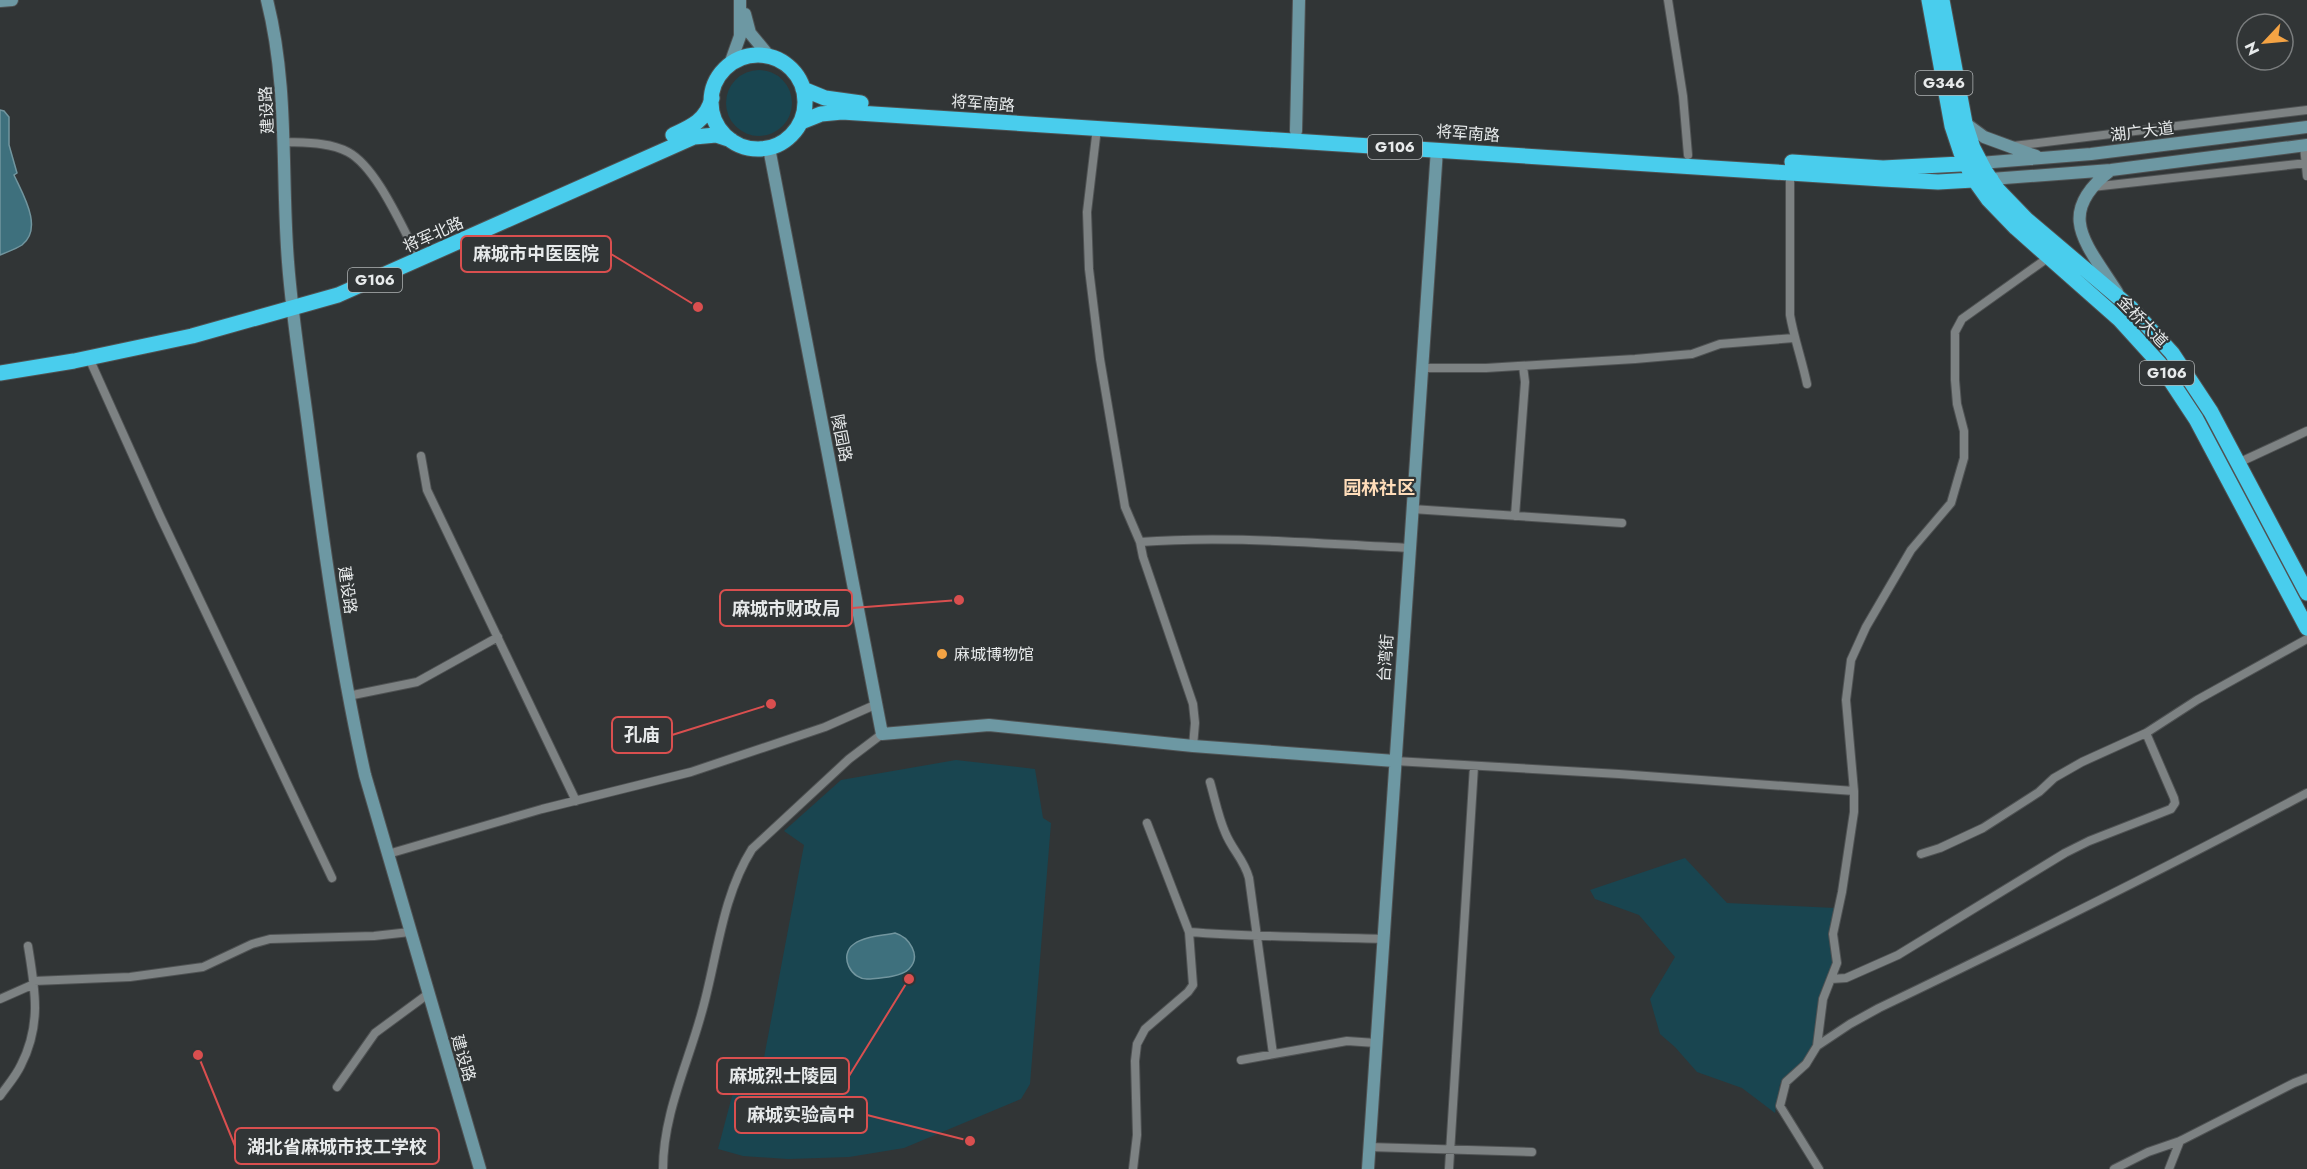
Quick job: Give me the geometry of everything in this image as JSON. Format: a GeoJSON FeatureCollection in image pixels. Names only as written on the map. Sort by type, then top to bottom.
{"type":"FeatureCollection","features":[{"type":"Feature","properties":{"kind":"highway","name":"G346"},"geometry":{"type":"LineString","coordinates":[[1929,0],[1952,126],[1973,163]]}},
{"type":"Feature","properties":{"kind":"highway","name":"G346"},"geometry":{"type":"LineString","coordinates":[[1942,0],[1973,163]]}},
{"type":"Feature","properties":{"kind":"highway"},"geometry":{"type":"LineString","coordinates":[[730,64],[752,55],[769,56],[790,68],[803,89],[805,106],[801,122]]}},
{"type":"Feature","properties":{"kind":"highway","name":"G106"},"geometry":{"type":"LineString","coordinates":[[712,98],[719,76],[730,64]]}},
{"type":"Feature","properties":{"kind":"highway","name":"将军南路"},"geometry":{"type":"LineString","coordinates":[[803,89],[825,98],[849,103],[1883,168],[1973,163]]}},
{"type":"Feature","properties":{"kind":"highway"},"geometry":{"type":"LineString","coordinates":[[712,98],[716,122],[731,140]]}},
{"type":"Feature","properties":{"kind":"highway","name":"将军北路"},"geometry":{"type":"LineString","coordinates":[[0,374],[192,336],[293,304],[689,128],[703,118],[712,98]]}},
{"type":"Feature","properties":{"kind":"highway","name":"将军南路"},"geometry":{"type":"LineString","coordinates":[[801,122],[821,114],[842,112],[1938,182],[1991,180]]}},
{"type":"Feature","properties":{"kind":"highway","name":"G106"},"geometry":{"type":"LineString","coordinates":[[731,140],[745,147],[769,148],[791,136],[801,122]]}},
{"type":"Feature","properties":{"kind":"highway","name":"将军北路"},"geometry":{"type":"LineString","coordinates":[[0,363],[72,351],[338,295],[694,137],[716,135],[731,140]]}},
{"type":"Feature","properties":{"kind":"highway","name":"金桥大道"},"geometry":{"type":"LineString","coordinates":[[1973,163],[2026,219],[2122,300],[2159,337],[2186,372],[2238,463],[2307,594]]}},
{"type":"Feature","properties":{"kind":"highway","name":"金桥大道"},"geometry":{"type":"LineString","coordinates":[[1973,163],[1975,180],[1988,199],[2016,228],[2134,333],[2173,381],[2196,419],[2307,628]]}},
{"type":"Feature","properties":{"kind":"street"},"geometry":{"type":"LineString","coordinates":[[0,1],[12,0]]}},
{"type":"Feature","properties":{"kind":"street","name":"建设路"},"geometry":{"type":"LineString","coordinates":[[267,0],[279,61],[288,263],[316,487],[348,696],[365,775],[480,1169]]}},
{"type":"Feature","properties":{"kind":"street"},"geometry":{"type":"LineString","coordinates":[[740,0],[750,33],[769,56]]}},
{"type":"Feature","properties":{"kind":"street"},"geometry":{"type":"LineString","coordinates":[[730,64],[740,36],[740,0]]}},
{"type":"Feature","properties":{"kind":"street"},"geometry":{"type":"LineString","coordinates":[[1296,131],[1299,0]]}},
{"type":"Feature","properties":{"kind":"street"},"geometry":{"type":"LineString","coordinates":[[1668,0],[1683,96],[1688,155]]}},
{"type":"Feature","properties":{"kind":"street"},"geometry":{"type":"LineString","coordinates":[[2008,146],[2307,110]]}},
{"type":"Feature","properties":{"kind":"street"},"geometry":{"type":"LineString","coordinates":[[1965,123],[1984,137],[2043,158]]}},
{"type":"Feature","properties":{"kind":"street","name":"湖广大道"},"geometry":{"type":"LineString","coordinates":[[1973,163],[2141,148],[2307,127]]}},
{"type":"Feature","properties":{"kind":"street"},"geometry":{"type":"LineString","coordinates":[[1097,128],[1087,212],[1089,269],[1100,359],[1125,507],[1140,542],[1143,557],[1193,704],[1196,723],[1192,746]]}},
{"type":"Feature","properties":{"kind":"street"},"geometry":{"type":"LineString","coordinates":[[284,142],[330,146],[355,157],[373,176],[416,251]]}},
{"type":"Feature","properties":{"kind":"street"},"geometry":{"type":"LineString","coordinates":[[1991,180],[2112,170],[2305,145],[2307,176]]}},
{"type":"Feature","properties":{"kind":"street","name":"陵园路"},"geometry":{"type":"LineString","coordinates":[[769,148],[882,734]]}},
{"type":"Feature","properties":{"kind":"street","name":"台湾街"},"geometry":{"type":"LineString","coordinates":[[1368,1169],[1437,149]]}},
{"type":"Feature","properties":{"kind":"street"},"geometry":{"type":"LineString","coordinates":[[2092,187],[2306,163]]}},
{"type":"Feature","properties":{"kind":"street"},"geometry":{"type":"LineString","coordinates":[[2112,170],[2092,187],[2079,206],[2079,227],[2122,300]]}},
{"type":"Feature","properties":{"kind":"street"},"geometry":{"type":"LineString","coordinates":[[1790,172],[1790,315],[1807,384]]}},
{"type":"Feature","properties":{"kind":"street"},"geometry":{"type":"LineString","coordinates":[[1817,1047],[1823,999],[1837,963],[1833,934],[1854,812],[1846,700],[1851,660],[1866,627],[1911,550],[1951,503],[1964,458],[1965,441],[1954,380],[1954,337],[1957,326],[1962,319],[2049,257]]}},
{"type":"Feature","properties":{"kind":"street"},"geometry":{"type":"LineString","coordinates":[[1422,368],[1486,368],[1692,354],[1720,344],[1794,338]]}},
{"type":"Feature","properties":{"kind":"street"},"geometry":{"type":"LineString","coordinates":[[89,358],[160,516],[332,878]]}},
{"type":"Feature","properties":{"kind":"street"},"geometry":{"type":"LineString","coordinates":[[1515,516],[1525,382],[1523,366]]}},
{"type":"Feature","properties":{"kind":"street"},"geometry":{"type":"LineString","coordinates":[[2238,463],[2307,431]]}},
{"type":"Feature","properties":{"kind":"street"},"geometry":{"type":"LineString","coordinates":[[421,456],[427,490],[576,801]]}},
{"type":"Feature","properties":{"kind":"street"},"geometry":{"type":"LineString","coordinates":[[1412,509],[1622,523]]}},
{"type":"Feature","properties":{"kind":"street"},"geometry":{"type":"LineString","coordinates":[[1140,542],[1230,539],[1410,548]]}},
{"type":"Feature","properties":{"kind":"street"},"geometry":{"type":"LineString","coordinates":[[348,696],[417,682],[498,637]]}},
{"type":"Feature","properties":{"kind":"street"},"geometry":{"type":"LineString","coordinates":[[1921,854],[1940,848],[1983,828],[2039,792],[2054,778],[2082,762],[2146,733],[2197,700],[2307,639]]}},
{"type":"Feature","properties":{"kind":"street"},"geometry":{"type":"LineString","coordinates":[[388,854],[691,771],[825,726],[877,705]]}},
{"type":"Feature","properties":{"kind":"street"},"geometry":{"type":"LineString","coordinates":[[663,1169],[666,1125],[701,1015],[729,904],[742,865],[752,849],[849,759],[882,734],[989,725],[1192,746],[1854,791]]}},
{"type":"Feature","properties":{"kind":"street"},"geometry":{"type":"LineString","coordinates":[[1831,979],[1846,978],[1898,955],[2065,853],[2171,809],[2175,803],[2174,798],[2146,733]]}},
{"type":"Feature","properties":{"kind":"street"},"geometry":{"type":"LineString","coordinates":[[1449,1169],[1474,766]]}},
{"type":"Feature","properties":{"kind":"street"},"geometry":{"type":"LineString","coordinates":[[1210,782],[1225,832],[1246,865],[1273,1054]]}},
{"type":"Feature","properties":{"kind":"street"},"geometry":{"type":"LineString","coordinates":[[1819,1169],[1780,1106],[1786,1082],[1806,1064],[1817,1047],[1850,1024],[1879,1008],[2095,903],[2307,793]]}},
{"type":"Feature","properties":{"kind":"street"},"geometry":{"type":"LineString","coordinates":[[1133,1169],[1137,1135],[1135,1061],[1137,1044],[1145,1029],[1193,985],[1189,932],[1147,823]]}},
{"type":"Feature","properties":{"kind":"street"},"geometry":{"type":"LineString","coordinates":[[0,999],[34,983],[130,977],[203,967],[252,944],[270,939],[374,936],[410,932]]}},
{"type":"Feature","properties":{"kind":"street"},"geometry":{"type":"LineString","coordinates":[[1189,932],[1257,938],[1382,939]]}},
{"type":"Feature","properties":{"kind":"street"},"geometry":{"type":"LineString","coordinates":[[0,1096],[21,1066],[31,1041],[36,1015],[28,946]]}},
{"type":"Feature","properties":{"kind":"street"},"geometry":{"type":"LineString","coordinates":[[337,1087],[375,1033],[428,994]]}},
{"type":"Feature","properties":{"kind":"street"},"geometry":{"type":"LineString","coordinates":[[1241,1060],[1347,1041],[1376,1042]]}},
{"type":"Feature","properties":{"kind":"street"},"geometry":{"type":"LineString","coordinates":[[2114,1169],[2148,1152],[2180,1141],[2307,1078]]}},
{"type":"Feature","properties":{"kind":"street"},"geometry":{"type":"LineString","coordinates":[[2169,1169],[2180,1141]]}},
{"type":"Feature","properties":{"kind":"street"},"geometry":{"type":"LineString","coordinates":[[1369,1147],[1532,1152]]}},
{"type":"Feature","properties":{"kind":"shaded area"},"geometry":{"type":"Polygon","coordinates":[[[753,70],[765,70],[777,75],[787,85],[792,103],[790,116],[777,131],[765,136],[753,136],[741,131],[731,121],[726,109],[726,97],[731,85],[741,75],[753,70]]]}},
{"type":"Feature","properties":{"kind":"shaded area"},"geometry":{"type":"Polygon","coordinates":[[[0,110],[9,117],[9,145],[17,173],[14,175],[29,210],[31,229],[22,245],[0,255],[0,110]]]}},
{"type":"Feature","properties":{"kind":"shaded area"},"geometry":{"type":"Polygon","coordinates":[[[956,760],[1035,769],[1043,818],[1051,823],[1030,1084],[1021,1099],[904,1148],[849,1157],[788,1159],[743,1156],[718,1149],[740,1066],[757,1071],[763,1063],[804,845],[784,831],[841,780],[956,760]]]}},
{"type":"Feature","properties":{"kind":"shaded area"},"geometry":{"type":"Polygon","coordinates":[[[1685,858],[1727,903],[1835,908],[1835,959],[1815,1044],[1809,1057],[1780,1084],[1775,1113],[1742,1088],[1697,1072],[1660,1034],[1650,999],[1675,957],[1639,915],[1595,899],[1590,890],[1685,858]]]}},
{"type":"Feature","properties":{"kind":"shaded area"},"geometry":{"type":"Polygon","coordinates":[[[895,933],[905,938],[914,953],[913,964],[909,969],[884,978],[869,979],[863,979],[852,972],[847,954],[854,944],[868,938],[895,933]]]}},
{"type":"Feature","properties":{"kind":"place","name":"麻城市中医医院"},"geometry":{"type":"Point","coordinates":[698,307]}},
{"type":"Feature","properties":{"kind":"place","name":"麻城市财政局"},"geometry":{"type":"Point","coordinates":[959,600]}},
{"type":"Feature","properties":{"kind":"place","name":"麻城博物馆"},"geometry":{"type":"Point","coordinates":[942,654]}},
{"type":"Feature","properties":{"kind":"place","name":"孔庙"},"geometry":{"type":"Point","coordinates":[771,704]}},
{"type":"Feature","properties":{"kind":"place","name":"麻城烈士陵园"},"geometry":{"type":"Point","coordinates":[909,979]}},
{"type":"Feature","properties":{"kind":"place","name":"湖北省麻城市技工学校"},"geometry":{"type":"Point","coordinates":[198,1055]}},
{"type":"Feature","properties":{"kind":"place","name":"麻城实验高中"},"geometry":{"type":"Point","coordinates":[970,1141]}},
{"type":"Feature","properties":{"kind":"district","name":"园林社区"},"geometry":{"type":"Point","coordinates":[1379,488]}}]}
